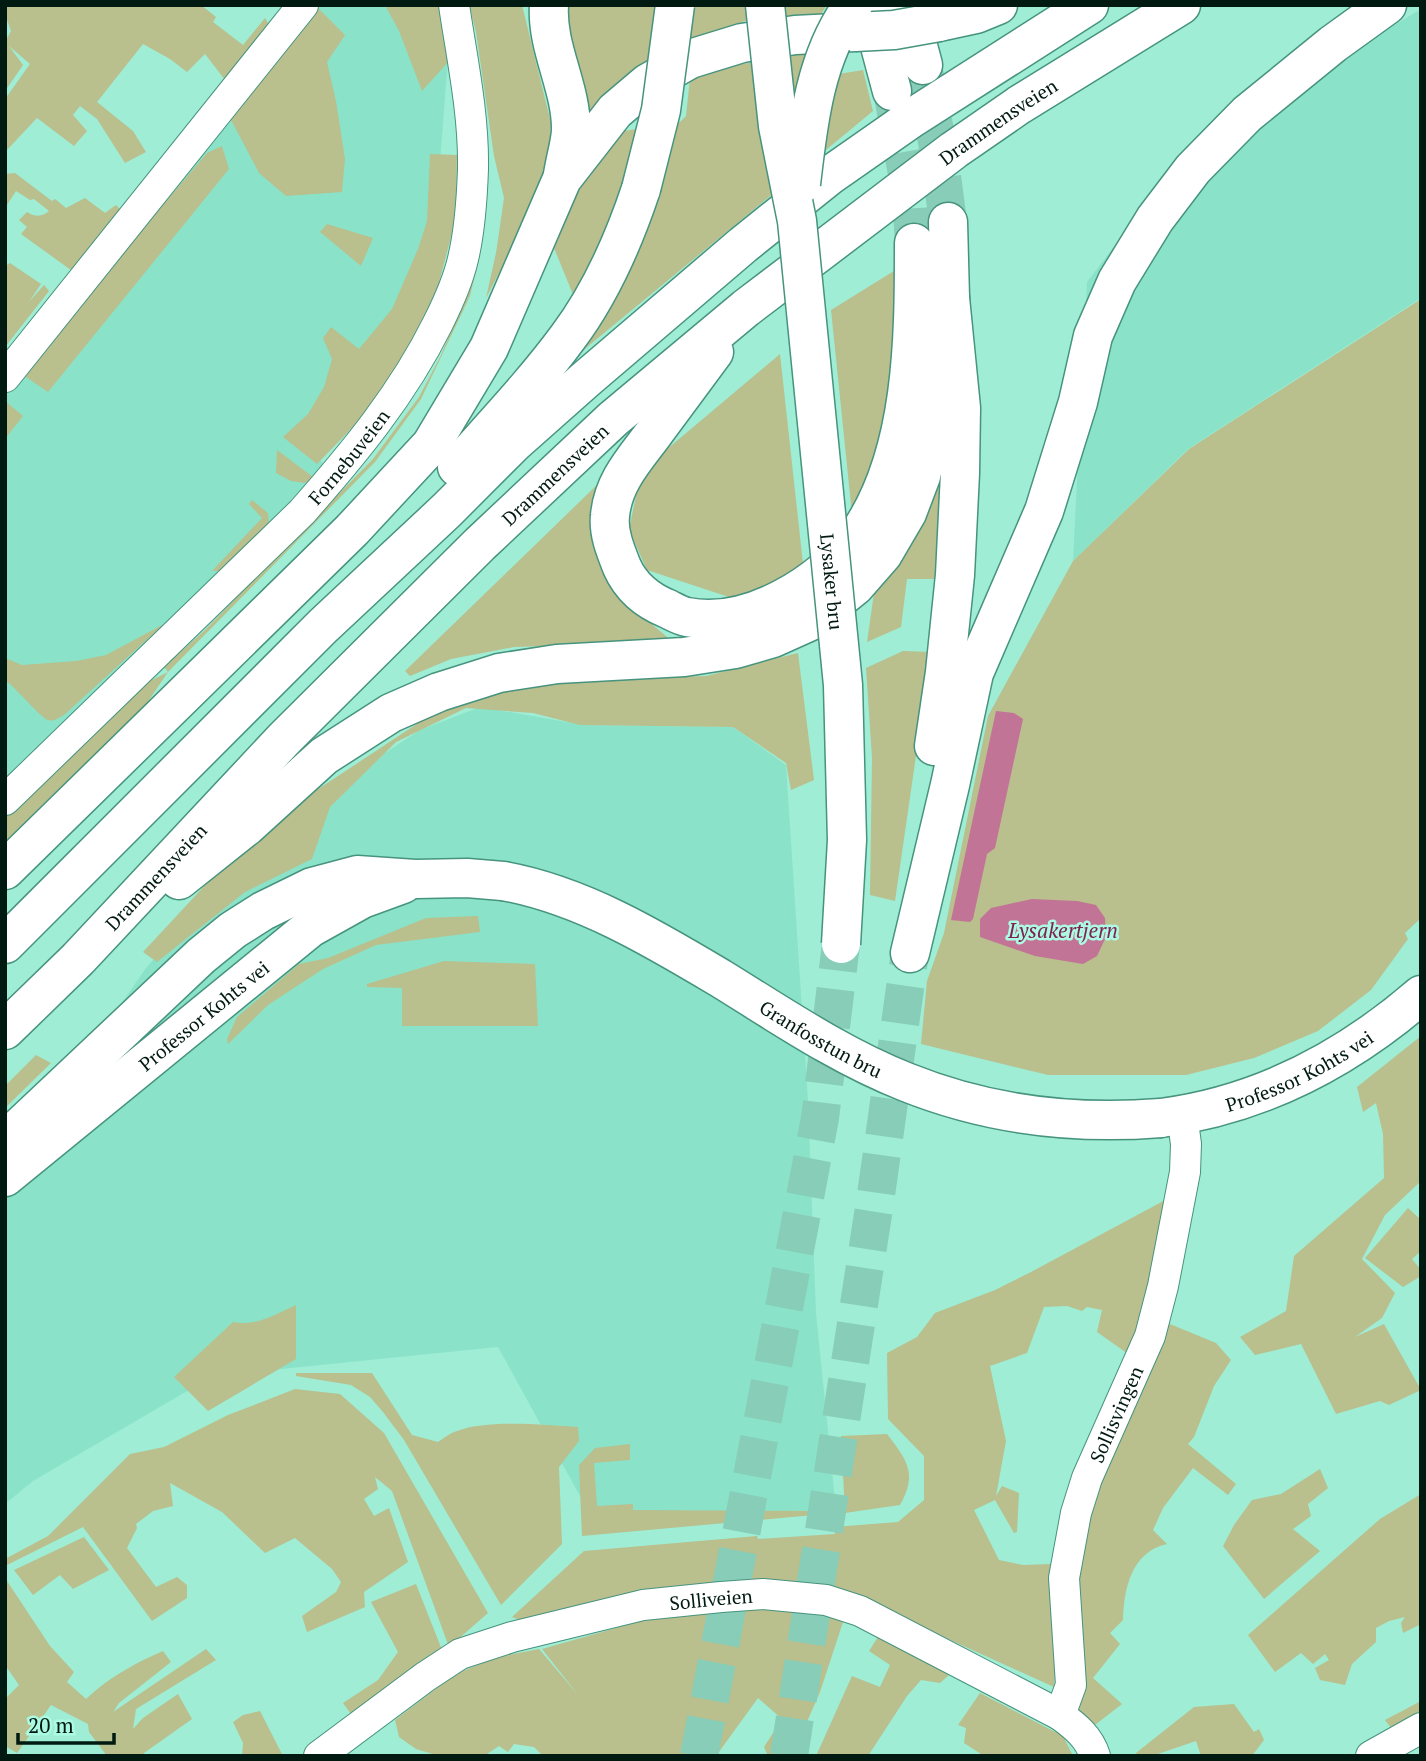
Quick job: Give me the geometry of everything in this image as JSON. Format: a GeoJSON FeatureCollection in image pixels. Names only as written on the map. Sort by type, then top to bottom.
{"type":"FeatureCollection","features":[{"type":"Feature","properties":{"kind":"main road"},"geometry":{"type":"LineString","coordinates":[[5,870],[352,530],[432,445],[489,348],[562,179],[571,131],[548,20],[549,5]]}},
{"type":"Feature","properties":{"kind":"main road"},"geometry":{"type":"LineString","coordinates":[[323,626],[453,470],[536,379],[570,335],[600,285],[629,224],[641,189],[661,110],[675,5]]}},
{"type":"Feature","properties":{"kind":"main road"},"geometry":{"type":"LineString","coordinates":[[765,5],[778,126],[797,221]]}},
{"type":"Feature","properties":{"kind":"main road"},"geometry":{"type":"LineString","coordinates":[[562,179],[615,111],[648,83],[690,59],[742,43],[796,35],[859,14],[894,30],[923,14],[976,13],[998,5]]}},
{"type":"Feature","properties":{"kind":"main road"},"geometry":{"type":"LineString","coordinates":[[5,944],[323,626],[514,443],[743,245],[829,176],[912,118],[1089,5]]}},
{"type":"Feature","properties":{"kind":"main road","name":"Drammensveien"},"geometry":{"type":"LineString","coordinates":[[5,1030],[78,959],[284,739],[480,544],[613,419],[746,308],[954,150],[1019,105],[1181,5]]}},
{"type":"Feature","properties":{"kind":"main road"},"geometry":{"type":"LineString","coordinates":[[948,222],[950,298],[961,408],[955,575],[910,953],[974,673],[1044,511],[1078,402],[1093,336],[1116,281],[1155,219],[1193,169],[1247,114],[1333,44],[1387,5]]}},
{"type":"Feature","properties":{"kind":"main road"},"geometry":{"type":"LineString","coordinates":[[797,221],[807,128],[820,74],[831,46],[859,14]]}},
{"type":"Feature","properties":{"kind":"main road"},"geometry":{"type":"LineString","coordinates":[[859,14],[892,91]]}},
{"type":"Feature","properties":{"kind":"main road"},"geometry":{"type":"LineString","coordinates":[[923,14],[923,65]]}},
{"type":"Feature","properties":{"kind":"main road","name":"Lysaker bru"},"geometry":{"type":"LineString","coordinates":[[797,221],[843,685],[848,840],[841,944]]}},
{"type":"Feature","properties":{"kind":"main road"},"geometry":{"type":"LineString","coordinates":[[746,308],[652,436],[631,460],[616,488],[609,518],[615,549],[628,580],[654,603],[687,617],[723,618],[760,609],[796,592],[835,561],[857,536],[878,500],[894,460],[906,393],[914,316],[914,243]]}},
{"type":"Feature","properties":{"kind":"main road"},"geometry":{"type":"LineString","coordinates":[[78,959],[247,826],[324,756],[391,713],[439,692],[499,673],[557,664],[697,655],[734,649],[773,638],[813,620],[855,586],[883,554],[907,513],[921,476],[933,424],[950,298]]}},
{"type":"Feature","properties":{"kind":"main road","name":"Professor Kohts vei"},"geometry":{"type":"LineString","coordinates":[[5,1142],[201,956],[263,911],[312,887],[357,874],[415,879],[467,878],[503,881]]}},
{"type":"Feature","properties":{"kind":"main road","name":"Professor Kohts vei"},"geometry":{"type":"LineString","coordinates":[[5,1177],[310,928],[362,899],[415,879]]}},
{"type":"Feature","properties":{"kind":"main road","name":"Granfosstun bru"},"geometry":{"type":"LineString","coordinates":[[503,881],[528,885],[635,929],[837,1048],[906,1082],[980,1105],[1041,1118],[1090,1121],[1172,1116]]}},
{"type":"Feature","properties":{"kind":"main road","name":"Professor Kohts vei"},"geometry":{"type":"LineString","coordinates":[[1172,1116],[1227,1105],[1301,1077],[1339,1057],[1421,995]]}},
{"type":"Feature","properties":{"kind":"street"},"geometry":{"type":"LineString","coordinates":[[5,377],[303,5]]}},
{"type":"Feature","properties":{"kind":"street","name":"Fornebuveien"},"geometry":{"type":"LineString","coordinates":[[5,800],[302,512],[346,463],[385,413],[422,356],[449,301],[463,259],[470,213],[473,167],[470,113],[454,5]]}},
{"type":"Feature","properties":{"kind":"street","name":"Sollisvingen"},"geometry":{"type":"LineString","coordinates":[[1060,1715],[1071,1685],[1064,1578],[1076,1513],[1087,1478],[1128,1391],[1153,1324],[1185,1171],[1186,1144],[1172,1116]]}},
{"type":"Feature","properties":{"kind":"street","name":"Solliveien"},"geometry":{"type":"LineString","coordinates":[[319,1756],[425,1676],[460,1654],[512,1637],[643,1605],[753,1595],[826,1600],[860,1611],[1060,1715],[1077,1727],[1092,1746],[1096,1756]]}},
{"type":"Feature","properties":{"kind":"street"},"geometry":{"type":"LineString","coordinates":[[1371,1756],[1421,1728]]}},
{"type":"Feature","properties":{"kind":"shaded area"},"geometry":{"type":"Polygon","coordinates":[[[5,5],[201,5],[216,17],[213,22],[243,45],[265,18],[274,33],[232,89],[205,54],[187,72],[143,44],[97,102],[133,131],[146,152],[125,163],[97,119],[80,106],[73,115],[87,131],[74,146],[37,118],[5,152],[5,99],[30,64],[9,46],[23,65],[5,91],[5,42],[11,31],[5,5]]]}},
{"type":"Feature","properties":{"kind":"shaded area"},"geometry":{"type":"Polygon","coordinates":[[[316,5],[444,5],[451,20],[439,175],[405,335],[308,447],[346,487],[147,686],[5,822],[5,372],[316,5]]]}},
{"type":"Feature","properties":{"kind":"shaded area"},"geometry":{"type":"Polygon","coordinates":[[[385,5],[439,5],[446,27],[449,61],[422,91],[399,31],[385,5]]]}},
{"type":"Feature","properties":{"kind":"shaded area"},"geometry":{"type":"Polygon","coordinates":[[[469,5],[522,5],[551,123],[548,166],[519,235],[486,298],[504,198],[494,156],[476,32],[469,5]]]}},
{"type":"Feature","properties":{"kind":"shaded area"},"geometry":{"type":"Polygon","coordinates":[[[565,5],[655,5],[650,59],[587,114],[564,46],[565,5]]]}},
{"type":"Feature","properties":{"kind":"shaded area"},"geometry":{"type":"Polygon","coordinates":[[[693,5],[746,5],[748,20],[689,40],[693,5]]]}},
{"type":"Feature","properties":{"kind":"shaded area"},"geometry":{"type":"Polygon","coordinates":[[[783,5],[827,5],[821,14],[784,16],[783,5]]]}},
{"type":"Feature","properties":{"kind":"shaded area"},"geometry":{"type":"Polygon","coordinates":[[[318,8],[345,35],[327,62],[345,159],[342,192],[286,196],[259,173],[230,118],[318,8]]]}},
{"type":"Feature","properties":{"kind":"shaded area"},"geometry":{"type":"Polygon","coordinates":[[[1421,9],[1421,298],[1188,449],[1073,561],[1087,282],[1190,147],[1421,9]]]}},
{"type":"Feature","properties":{"kind":"shaded area"},"geometry":{"type":"Polygon","coordinates":[[[805,48],[839,74],[863,70],[873,111],[575,357],[627,184],[574,297],[552,243],[578,179],[624,131],[680,122],[686,116],[690,78],[719,65],[751,63],[805,48]]]}},
{"type":"Feature","properties":{"kind":"shaded area"},"geometry":{"type":"Polygon","coordinates":[[[222,146],[229,169],[48,392],[20,373],[207,153],[222,146]]]}},
{"type":"Feature","properties":{"kind":"shaded area"},"geometry":{"type":"Polygon","coordinates":[[[430,154],[457,155],[456,218],[435,298],[410,354],[377,402],[317,464],[283,437],[308,414],[324,387],[332,359],[323,338],[331,327],[359,349],[392,309],[427,221],[430,154]]]}},
{"type":"Feature","properties":{"kind":"shaded area"},"geometry":{"type":"Polygon","coordinates":[[[15,173],[52,201],[55,199],[66,208],[85,198],[105,213],[116,205],[126,215],[75,273],[21,234],[27,227],[19,220],[27,212],[38,216],[49,211],[34,199],[30,200],[16,191],[5,208],[5,174],[15,173]]]}},
{"type":"Feature","properties":{"kind":"shaded area"},"geometry":{"type":"Polygon","coordinates":[[[485,210],[480,254],[470,296],[421,399],[375,462],[168,672],[164,667],[204,631],[373,459],[419,397],[441,355],[467,294],[485,210]]]}},
{"type":"Feature","properties":{"kind":"shaded area"},"geometry":{"type":"Polygon","coordinates":[[[327,224],[373,238],[361,266],[320,232],[327,224]]]}},
{"type":"Feature","properties":{"kind":"shaded area"},"geometry":{"type":"Polygon","coordinates":[[[10,263],[41,284],[29,302],[44,285],[49,291],[5,347],[5,266],[10,263]]]}},
{"type":"Feature","properties":{"kind":"shaded area"},"geometry":{"type":"Polygon","coordinates":[[[894,271],[894,360],[883,452],[852,514],[831,310],[894,271]]]}},
{"type":"Feature","properties":{"kind":"shaded area"},"geometry":{"type":"Polygon","coordinates":[[[1421,299],[1421,918],[1405,933],[1408,939],[1371,990],[1318,1031],[1254,1058],[1186,1075],[1048,1075],[921,1044],[927,981],[944,933],[988,716],[1073,561],[1189,449],[1421,299]]]}},
{"type":"Feature","properties":{"kind":"shaded area"},"geometry":{"type":"Polygon","coordinates":[[[780,354],[804,573],[744,602],[647,570],[629,530],[641,471],[780,354]]]}},
{"type":"Feature","properties":{"kind":"shaded area"},"geometry":{"type":"Polygon","coordinates":[[[5,401],[23,416],[5,439],[5,401]]]}},
{"type":"Feature","properties":{"kind":"shaded area"},"geometry":{"type":"Polygon","coordinates":[[[277,450],[313,477],[305,483],[291,481],[276,473],[277,450]]]}},
{"type":"Feature","properties":{"kind":"shaded area"},"geometry":{"type":"Polygon","coordinates":[[[940,468],[947,468],[937,579],[907,579],[901,627],[867,642],[874,593],[940,468]]]}},
{"type":"Feature","properties":{"kind":"shaded area"},"geometry":{"type":"Polygon","coordinates":[[[600,482],[595,551],[623,600],[673,642],[514,647],[451,659],[410,676],[405,671],[600,482]]]}},
{"type":"Feature","properties":{"kind":"shaded area"},"geometry":{"type":"Polygon","coordinates":[[[252,500],[268,513],[269,526],[220,571],[212,571],[262,518],[249,504],[252,500]]]}},
{"type":"Feature","properties":{"kind":"shaded area"},"geometry":{"type":"Polygon","coordinates":[[[164,624],[64,715],[54,720],[45,718],[5,680],[5,658],[22,665],[76,661],[106,655],[164,624]]]}},
{"type":"Feature","properties":{"kind":"shaded area"},"geometry":{"type":"Polygon","coordinates":[[[903,651],[931,652],[895,901],[870,895],[872,758],[866,668],[903,651]]]}},
{"type":"Feature","properties":{"kind":"shaded area"},"geometry":{"type":"Polygon","coordinates":[[[798,653],[814,780],[791,790],[786,763],[733,727],[580,725],[533,713],[466,708],[396,742],[330,807],[312,859],[245,892],[157,962],[143,952],[209,881],[291,807],[438,710],[533,681],[706,676],[798,653]]]}},
{"type":"Feature","properties":{"kind":"shaded area"},"geometry":{"type":"Polygon","coordinates":[[[168,672],[149,700],[153,704],[5,849],[5,816],[148,682],[168,672]]]}},
{"type":"Feature","properties":{"kind":"shaded area"},"geometry":{"type":"Polygon","coordinates":[[[480,707],[584,725],[733,727],[786,765],[808,1101],[816,1313],[836,1510],[591,1516],[498,1347],[213,1376],[33,1481],[5,1504],[5,1172],[146,968],[267,830],[420,730],[480,707]]]}},
{"type":"Feature","properties":{"kind":"shaded area"},"geometry":{"type":"Polygon","coordinates":[[[478,916],[480,932],[376,945],[323,969],[268,1005],[228,1044],[227,1039],[237,1017],[299,964],[328,958],[426,918],[478,916]]]}},
{"type":"Feature","properties":{"kind":"shaded area"},"geometry":{"type":"Polygon","coordinates":[[[444,961],[535,964],[538,1026],[402,1026],[402,988],[367,987],[367,984],[444,961]]]}},
{"type":"Feature","properties":{"kind":"shaded area"},"geometry":{"type":"Polygon","coordinates":[[[1421,1036],[1421,1181],[1385,1215],[1362,1259],[1395,1293],[1382,1318],[1355,1337],[1384,1324],[1421,1390],[1389,1405],[1380,1401],[1336,1414],[1301,1344],[1255,1355],[1240,1337],[1286,1311],[1294,1256],[1384,1178],[1383,1134],[1376,1103],[1363,1112],[1357,1087],[1421,1036]]]}},
{"type":"Feature","properties":{"kind":"shaded area"},"geometry":{"type":"Polygon","coordinates":[[[36,1055],[51,1063],[5,1108],[5,1086],[36,1055]]]}},
{"type":"Feature","properties":{"kind":"shaded area"},"geometry":{"type":"Polygon","coordinates":[[[1169,1198],[1131,1356],[1097,1332],[1102,1310],[1087,1307],[1082,1311],[1067,1306],[1044,1307],[1027,1353],[990,1366],[1006,1441],[996,1496],[1002,1486],[1019,1493],[1017,1532],[1014,1533],[995,1500],[974,1510],[999,1560],[1023,1565],[1051,1564],[1057,1567],[1057,1653],[1054,1687],[858,1598],[524,1622],[512,1617],[584,1551],[757,1536],[758,1539],[835,1534],[834,1527],[898,1522],[924,1500],[924,1456],[888,1419],[887,1353],[917,1337],[935,1313],[995,1290],[1169,1198]]]}},
{"type":"Feature","properties":{"kind":"shaded area"},"geometry":{"type":"Polygon","coordinates":[[[1408,1208],[1421,1220],[1421,1251],[1412,1259],[1421,1270],[1421,1276],[1403,1287],[1365,1258],[1408,1208]]]}},
{"type":"Feature","properties":{"kind":"shaded area"},"geometry":{"type":"Polygon","coordinates":[[[296,1305],[296,1359],[208,1411],[174,1377],[233,1322],[258,1321],[296,1305]]]}},
{"type":"Feature","properties":{"kind":"shaded area"},"geometry":{"type":"Polygon","coordinates":[[[1165,1322],[1216,1343],[1231,1360],[1214,1386],[1194,1437],[1188,1444],[1236,1484],[1228,1495],[1193,1468],[1163,1508],[1153,1530],[1167,1544],[1145,1555],[1132,1573],[1125,1596],[1123,1620],[1110,1633],[1120,1644],[1093,1678],[1122,1704],[1091,1728],[1069,1703],[1073,1592],[1087,1515],[1165,1322]]]}},
{"type":"Feature","properties":{"kind":"shaded area"},"geometry":{"type":"Polygon","coordinates":[[[296,1373],[372,1373],[412,1435],[438,1442],[454,1432],[484,1425],[578,1427],[579,1441],[559,1467],[562,1544],[501,1605],[404,1440],[370,1397],[351,1385],[296,1376],[296,1373]]]}},
{"type":"Feature","properties":{"kind":"shaded area"},"geometry":{"type":"Polygon","coordinates":[[[295,1389],[340,1394],[384,1433],[488,1613],[449,1647],[392,1491],[375,1477],[378,1489],[364,1499],[374,1516],[389,1508],[408,1562],[364,1592],[365,1607],[307,1632],[302,1616],[336,1592],[341,1582],[332,1569],[295,1538],[265,1553],[222,1512],[170,1483],[173,1506],[153,1511],[136,1524],[137,1528],[127,1548],[156,1587],[177,1577],[187,1585],[187,1598],[152,1621],[83,1527],[5,1566],[5,1559],[48,1536],[130,1454],[164,1447],[228,1415],[295,1389]]]}},
{"type":"Feature","properties":{"kind":"shaded area"},"geometry":{"type":"Polygon","coordinates":[[[887,1434],[908,1468],[908,1484],[900,1505],[845,1513],[841,1436],[887,1434]]]}},
{"type":"Feature","properties":{"kind":"shaded area"},"geometry":{"type":"Polygon","coordinates":[[[630,1444],[630,1460],[594,1463],[597,1506],[633,1504],[633,1510],[837,1511],[582,1536],[579,1465],[595,1448],[630,1444]]]}},
{"type":"Feature","properties":{"kind":"shaded area"},"geometry":{"type":"Polygon","coordinates":[[[1320,1469],[1328,1488],[1308,1504],[1311,1516],[1293,1529],[1320,1551],[1264,1599],[1223,1546],[1252,1500],[1281,1494],[1320,1469]]]}},
{"type":"Feature","properties":{"kind":"shaded area"},"geometry":{"type":"Polygon","coordinates":[[[1421,1494],[1421,1624],[1403,1633],[1401,1623],[1405,1617],[1376,1628],[1376,1642],[1352,1664],[1345,1685],[1320,1680],[1315,1668],[1329,1660],[1325,1654],[1313,1664],[1301,1653],[1275,1672],[1248,1635],[1380,1519],[1421,1494]]]}},
{"type":"Feature","properties":{"kind":"shaded area"},"geometry":{"type":"Polygon","coordinates":[[[84,1537],[109,1570],[73,1589],[60,1575],[33,1595],[14,1570],[84,1537]]]}},
{"type":"Feature","properties":{"kind":"shaded area"},"geometry":{"type":"Polygon","coordinates":[[[7,1581],[50,1646],[74,1672],[67,1682],[86,1699],[122,1672],[163,1651],[171,1662],[119,1703],[113,1712],[206,1649],[216,1660],[136,1709],[133,1729],[143,1718],[178,1694],[192,1719],[144,1753],[144,1756],[107,1756],[89,1732],[88,1724],[51,1705],[17,1753],[5,1746],[5,1699],[19,1685],[5,1665],[7,1581]]]}},
{"type":"Feature","properties":{"kind":"shaded area"},"geometry":{"type":"Polygon","coordinates":[[[416,1584],[442,1650],[351,1714],[343,1703],[378,1680],[398,1652],[371,1602],[416,1584]]]}},
{"type":"Feature","properties":{"kind":"shaded area"},"geometry":{"type":"Polygon","coordinates":[[[752,1604],[844,1619],[820,1692],[799,1740],[787,1740],[781,1754],[785,1756],[768,1756],[764,1747],[782,1719],[758,1698],[716,1756],[543,1756],[534,1747],[514,1744],[508,1752],[499,1746],[484,1756],[439,1756],[416,1749],[399,1737],[395,1720],[455,1674],[498,1657],[539,1649],[579,1696],[542,1649],[669,1613],[752,1604]]]}},
{"type":"Feature","properties":{"kind":"shaded area"},"geometry":{"type":"Polygon","coordinates":[[[878,1637],[951,1673],[940,1683],[921,1680],[907,1696],[868,1756],[816,1756],[852,1676],[880,1687],[890,1665],[869,1651],[878,1637]]]}},
{"type":"Feature","properties":{"kind":"shaded area"},"geometry":{"type":"Polygon","coordinates":[[[980,1693],[1063,1736],[1073,1756],[984,1756],[964,1743],[966,1728],[958,1725],[980,1693]]]}},
{"type":"Feature","properties":{"kind":"shaded area"},"geometry":{"type":"Polygon","coordinates":[[[1421,1701],[1421,1711],[1391,1728],[1385,1720],[1421,1701]]]}},
{"type":"Feature","properties":{"kind":"shaded area"},"geometry":{"type":"Polygon","coordinates":[[[1234,1704],[1254,1732],[1259,1729],[1264,1740],[1252,1756],[1201,1756],[1196,1741],[1152,1756],[1137,1756],[1136,1753],[1194,1707],[1234,1704]]]}},
{"type":"Feature","properties":{"kind":"shaded area"},"geometry":{"type":"Polygon","coordinates":[[[260,1711],[283,1756],[242,1756],[243,1743],[233,1722],[243,1715],[260,1711]]]}},
{"type":"Feature","properties":{"kind":"water"},"geometry":{"type":"Polygon","coordinates":[[[996,711],[1014,713],[1023,719],[995,848],[987,854],[973,919],[970,922],[951,920],[996,711]]]}},
{"type":"Feature","properties":{"kind":"water","name":"Lysakertjern"},"geometry":{"type":"Polygon","coordinates":[[[1032,899],[1077,901],[1096,905],[1105,918],[1106,937],[1097,956],[1083,964],[1035,956],[980,937],[980,919],[991,908],[1032,899]]]}},
{"type":"Feature","properties":{"kind":"tunnel"},"geometry":{"type":"LineString","coordinates":[[923,65],[948,222]]}},
{"type":"Feature","properties":{"kind":"tunnel"},"geometry":{"type":"LineString","coordinates":[[893,96],[911,196],[914,243]]}},
{"type":"Feature","properties":{"kind":"tunnel"},"geometry":{"type":"LineString","coordinates":[[699,1756],[820,1118],[841,944]]}},
{"type":"Feature","properties":{"kind":"tunnel"},"geometry":{"type":"LineString","coordinates":[[789,1756],[876,1195],[910,953]]}}]}
